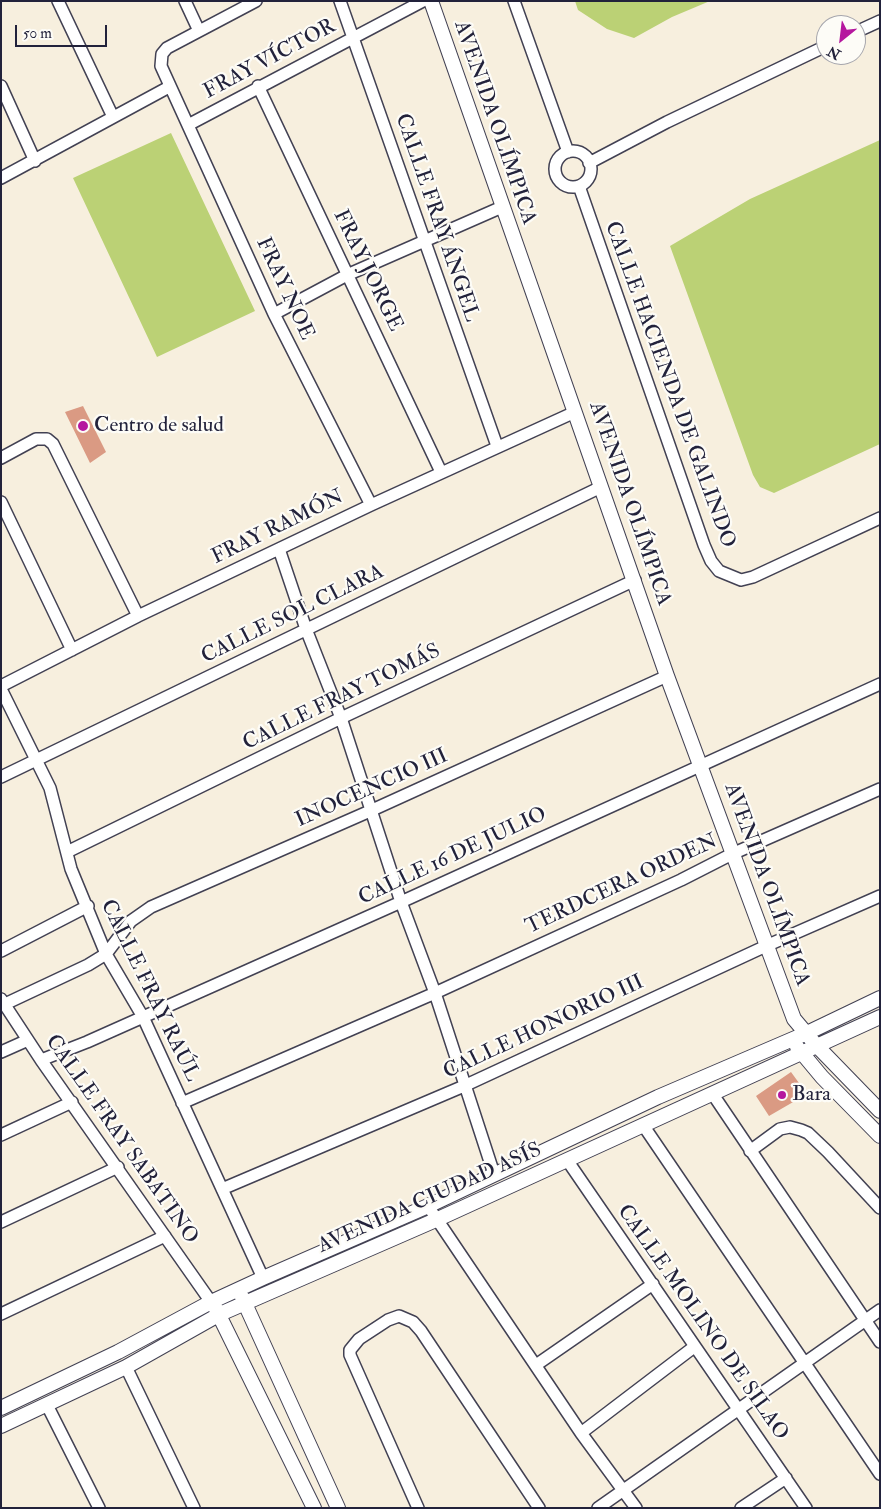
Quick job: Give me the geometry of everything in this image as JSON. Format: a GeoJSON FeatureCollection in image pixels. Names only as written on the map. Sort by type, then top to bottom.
{"type":"FeatureCollection","features":[{"type":"Feature","properties":{"kind":"street"},"geometry":{"type":"LineString","coordinates":[[58,1],[112,117]]}},
{"type":"Feature","properties":{"kind":"street"},"geometry":{"type":"LineString","coordinates":[[185,1],[199,32],[256,1]]}},
{"type":"Feature","properties":{"kind":"street","name":"CALLE FRAY ÁNGEL"},"geometry":{"type":"LineString","coordinates":[[340,1],[497,446]]}},
{"type":"Feature","properties":{"kind":"street","name":"FRAY VÍCTOR"},"geometry":{"type":"LineString","coordinates":[[188,124],[423,1]]}},
{"type":"Feature","properties":{"kind":"street","name":"AVENIDA OLÍMPICA"},"geometry":{"type":"LineString","coordinates":[[431,1],[667,676],[794,1019],[816,1045],[880,1111]]}},
{"type":"Feature","properties":{"kind":"street"},"geometry":{"type":"LineString","coordinates":[[514,1],[568,152]]}},
{"type":"Feature","properties":{"kind":"street"},"geometry":{"type":"LineString","coordinates":[[866,27],[880,21]]}},
{"type":"Feature","properties":{"kind":"street","name":"FRAY NOE"},"geometry":{"type":"LineString","coordinates":[[199,32],[167,48],[162,54],[161,66],[274,314],[370,505]]}},
{"type":"Feature","properties":{"kind":"street"},"geometry":{"type":"LineString","coordinates":[[589,162],[667,122],[816,51]]}},
{"type":"Feature","properties":{"kind":"street"},"geometry":{"type":"LineString","coordinates":[[1,86],[35,160]]}},
{"type":"Feature","properties":{"kind":"street","name":"FRAY JORGE"},"geometry":{"type":"LineString","coordinates":[[258,86],[441,472]]}},
{"type":"Feature","properties":{"kind":"street"},"geometry":{"type":"LineString","coordinates":[[1,178],[169,87]]}},
{"type":"Feature","properties":{"kind":"street"},"geometry":{"type":"LineString","coordinates":[[568,152],[578,152],[589,162],[590,174],[588,179],[579,186],[568,186],[556,175],[556,164],[563,154],[568,152]]}},
{"type":"Feature","properties":{"kind":"street","name":"CALLE HACIENDA DE GALINDO"},"geometry":{"type":"LineString","coordinates":[[579,186],[704,546],[711,561],[719,571],[741,580],[753,577],[880,518]]}},
{"type":"Feature","properties":{"kind":"street"},"geometry":{"type":"LineString","coordinates":[[274,314],[347,276],[502,207]]}},
{"type":"Feature","properties":{"kind":"street","name":"FRAY RAMÓN"},"geometry":{"type":"LineString","coordinates":[[1,688],[138,616],[370,505],[575,412]]}},
{"type":"Feature","properties":{"kind":"street"},"geometry":{"type":"LineString","coordinates":[[1,458],[36,439],[47,440],[53,444],[138,616]]}},
{"type":"Feature","properties":{"kind":"street","name":"CALLE SOL CLARA"},"geometry":{"type":"LineString","coordinates":[[1,777],[601,487]]}},
{"type":"Feature","properties":{"kind":"street"},"geometry":{"type":"LineString","coordinates":[[1,502],[72,650]]}},
{"type":"Feature","properties":{"kind":"street"},"geometry":{"type":"LineString","coordinates":[[279,549],[306,629],[341,718],[370,811],[435,993],[494,1174]]}},
{"type":"Feature","properties":{"kind":"street","name":"CALLE FRAY TOMÁS"},"geometry":{"type":"LineString","coordinates":[[67,852],[341,718],[635,580]]}},
{"type":"Feature","properties":{"kind":"street","name":"INOCENCIO III"},"geometry":{"type":"LineString","coordinates":[[106,954],[131,921],[151,906],[370,811],[667,676]]}},
{"type":"Feature","properties":{"kind":"street","name":"CALLE 16 DE JULIO"},"geometry":{"type":"LineString","coordinates":[[41,1060],[143,1017],[401,902],[880,684]]}},
{"type":"Feature","properties":{"kind":"street","name":"CALLE FRAY RAÚL"},"geometry":{"type":"LineString","coordinates":[[1,688],[50,788],[71,869],[88,906],[106,954],[143,1017],[263,1278]]}},
{"type":"Feature","properties":{"kind":"street","name":"TERDCERA ORDEN"},"geometry":{"type":"LineString","coordinates":[[182,1103],[435,993],[681,880],[732,854],[880,789]]}},
{"type":"Feature","properties":{"kind":"street","name":"CALLE HONORIO III"},"geometry":{"type":"LineString","coordinates":[[222,1190],[464,1086],[766,946],[880,896]]}},
{"type":"Feature","properties":{"kind":"street"},"geometry":{"type":"LineString","coordinates":[[1,951],[88,906]]}},
{"type":"Feature","properties":{"kind":"street"},"geometry":{"type":"LineString","coordinates":[[3,1001],[88,965],[106,954]]}},
{"type":"Feature","properties":{"kind":"street","name":"AVENIDA CIUDAD ASÍS"},"geometry":{"type":"LineString","coordinates":[[1,1408],[118,1352],[211,1302],[428,1206],[658,1097],[807,1033],[880,998]]}},
{"type":"Feature","properties":{"kind":"street","name":"CALLE FRAY SABATINO"},"geometry":{"type":"LineString","coordinates":[[3,1001],[41,1060],[118,1167],[211,1302]]}},
{"type":"Feature","properties":{"kind":"street","name":"AVENIDA CIUDAD ASÍS"},"geometry":{"type":"LineString","coordinates":[[1,1426],[126,1367],[220,1314],[438,1219],[712,1092],[880,1017]]}},
{"type":"Feature","properties":{"kind":"street","name":"AVENIDA OLÍMPICA"},"geometry":{"type":"LineString","coordinates":[[792,1038],[794,1019]]}},
{"type":"Feature","properties":{"kind":"street"},"geometry":{"type":"LineString","coordinates":[[792,1038],[800,1053],[880,1136]]}},
{"type":"Feature","properties":{"kind":"street"},"geometry":{"type":"LineString","coordinates":[[1,1052],[28,1040]]}},
{"type":"Feature","properties":{"kind":"street"},"geometry":{"type":"LineString","coordinates":[[712,1092],[880,1342]]}},
{"type":"Feature","properties":{"kind":"street"},"geometry":{"type":"LineString","coordinates":[[1,1135],[72,1102]]}},
{"type":"Feature","properties":{"kind":"street"},"geometry":{"type":"LineString","coordinates":[[643,1125],[804,1365],[880,1474]]}},
{"type":"Feature","properties":{"kind":"street"},"geometry":{"type":"LineString","coordinates":[[750,1151],[780,1129],[790,1127],[808,1133],[880,1208]]}},
{"type":"Feature","properties":{"kind":"street","name":"CALLE MOLINO DE SILAO"},"geometry":{"type":"LineString","coordinates":[[567,1160],[806,1508]]}},
{"type":"Feature","properties":{"kind":"street"},"geometry":{"type":"LineString","coordinates":[[1,1222],[118,1167]]}},
{"type":"Feature","properties":{"kind":"street"},"geometry":{"type":"LineString","coordinates":[[428,1206],[581,1433],[636,1508]]}},
{"type":"Feature","properties":{"kind":"street"},"geometry":{"type":"LineString","coordinates":[[1,1314],[165,1236]]}},
{"type":"Feature","properties":{"kind":"street"},"geometry":{"type":"LineString","coordinates":[[536,1365],[653,1284]]}},
{"type":"Feature","properties":{"kind":"street"},"geometry":{"type":"LineString","coordinates":[[238,1290],[338,1508]]}},
{"type":"Feature","properties":{"kind":"street"},"geometry":{"type":"LineString","coordinates":[[211,1302],[220,1314],[314,1508]]}},
{"type":"Feature","properties":{"kind":"street"},"geometry":{"type":"LineString","coordinates":[[598,1508],[880,1310]]}},
{"type":"Feature","properties":{"kind":"street"},"geometry":{"type":"LineString","coordinates":[[418,1508],[350,1355],[350,1350],[359,1339],[388,1320],[399,1316],[413,1322],[421,1331],[540,1508]]}},
{"type":"Feature","properties":{"kind":"street"},"geometry":{"type":"LineString","coordinates":[[581,1433],[694,1347]]}},
{"type":"Feature","properties":{"kind":"street"},"geometry":{"type":"LineString","coordinates":[[126,1367],[194,1508]]}},
{"type":"Feature","properties":{"kind":"street"},"geometry":{"type":"LineString","coordinates":[[47,1405],[99,1508]]}},
{"type":"Feature","properties":{"kind":"street"},"geometry":{"type":"LineString","coordinates":[[741,1508],[786,1478]]}},
{"type":"Feature","properties":{"kind":"green space"},"geometry":{"type":"Polygon","coordinates":[[[575,1],[710,1],[672,17],[634,38],[607,29],[578,10],[575,1]]]}},
{"type":"Feature","properties":{"kind":"green space"},"geometry":{"type":"Polygon","coordinates":[[[171,133],[255,311],[157,357],[73,178],[171,133]]]}},
{"type":"Feature","properties":{"kind":"green space"},"geometry":{"type":"Polygon","coordinates":[[[880,140],[880,444],[774,493],[760,487],[753,475],[670,246],[750,199],[880,140]]]}},
{"type":"Feature","properties":{"kind":"building","name":"Centro de salud"},"geometry":{"type":"Polygon","coordinates":[[[83,406],[106,452],[90,463],[65,412],[83,406]]]}},
{"type":"Feature","properties":{"kind":"building","name":"Bara"},"geometry":{"type":"Polygon","coordinates":[[[791,1072],[807,1094],[769,1116],[756,1096],[791,1072]]]}},
{"type":"Feature","properties":{"kind":"place","name":"Centro de salud"},"geometry":{"type":"Point","coordinates":[83,426]}},
{"type":"Feature","properties":{"kind":"place","name":"Bara"},"geometry":{"type":"Point","coordinates":[782,1095]}}]}
